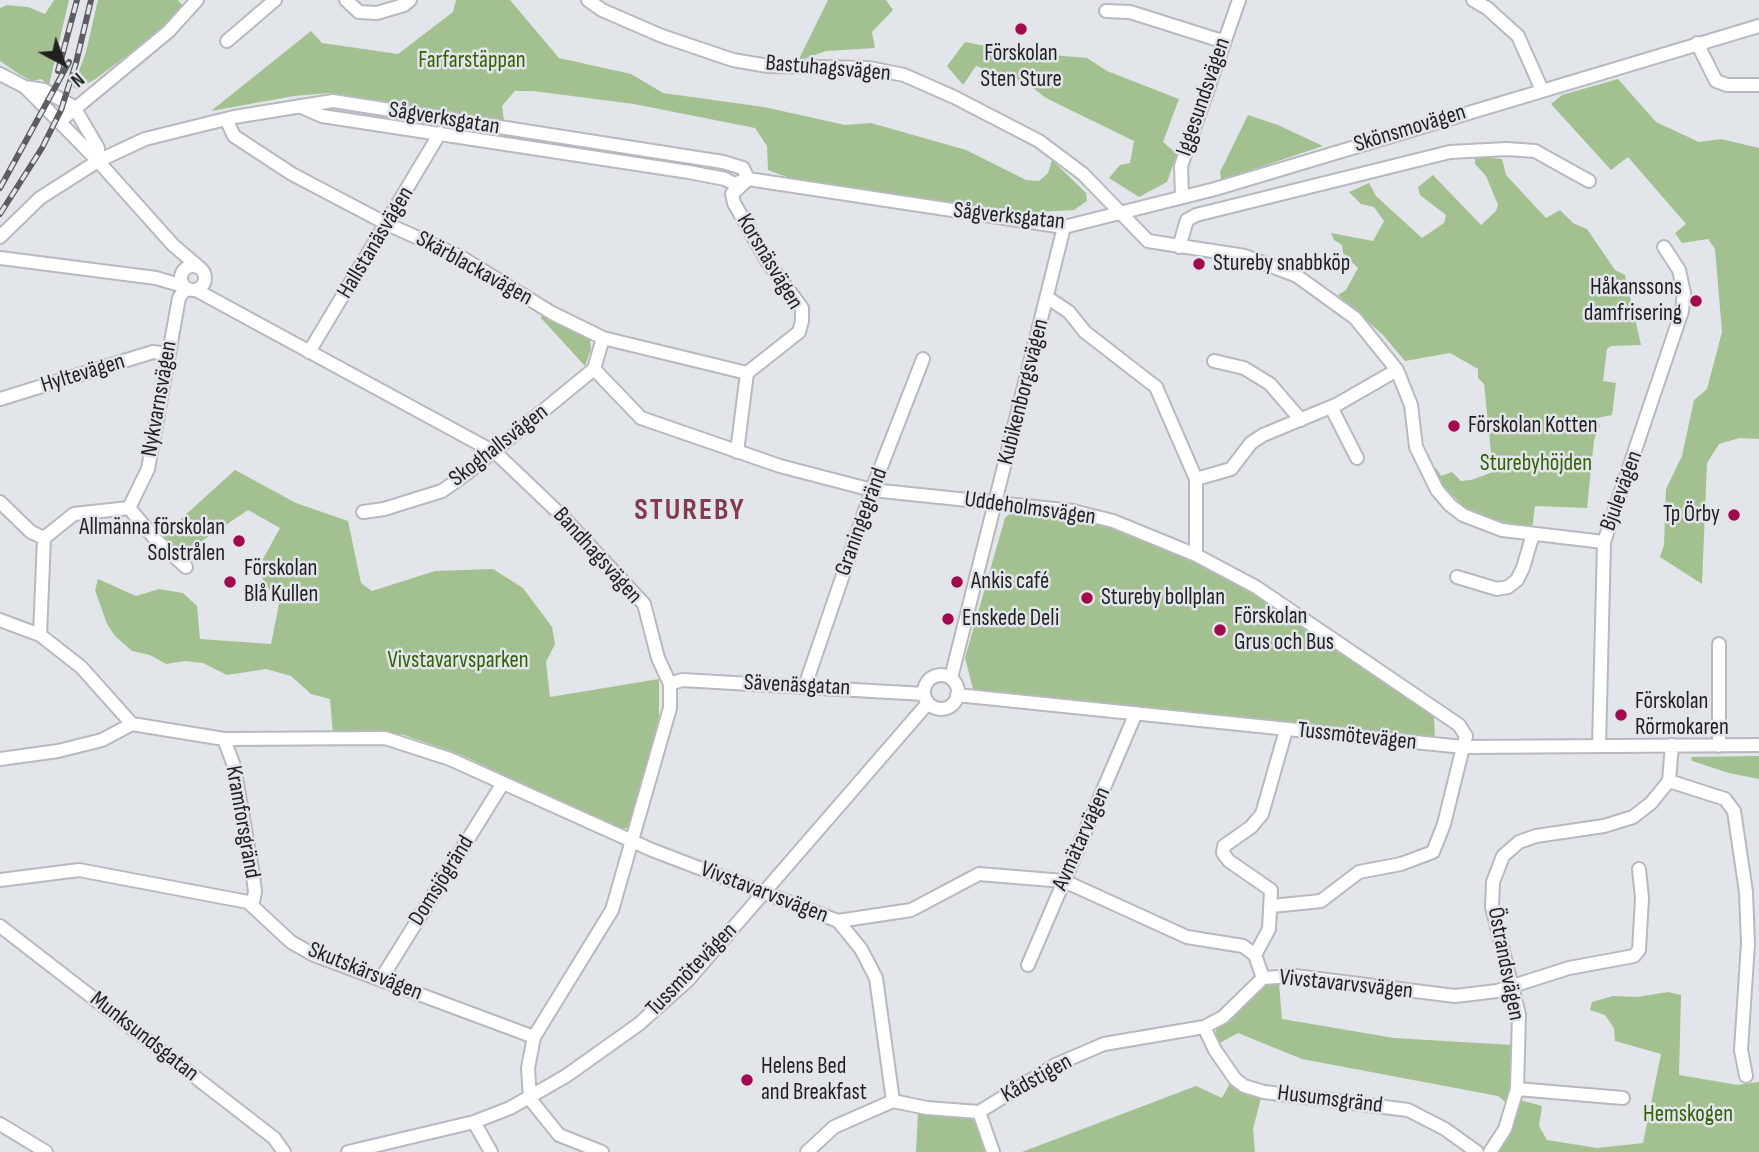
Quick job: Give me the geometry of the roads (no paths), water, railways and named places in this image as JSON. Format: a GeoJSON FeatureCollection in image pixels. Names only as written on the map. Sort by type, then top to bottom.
{"type":"FeatureCollection","features":[{"type":"Feature","properties":{"kind":"street"},"geometry":{"type":"LineString","coordinates":[[228,41],[275,0]]}},
{"type":"Feature","properties":{"kind":"street"},"geometry":{"type":"LineString","coordinates":[[346,0],[359,12],[377,13],[404,5],[410,0]]}},
{"type":"Feature","properties":{"kind":"street","name":"Bastuhagsvägen"},"geometry":{"type":"LineString","coordinates":[[588,0],[602,10],[662,36],[733,60],[768,66],[869,68],[904,75],[954,97],[1038,141],[1083,174],[1122,213]]}},
{"type":"Feature","properties":{"kind":"street","name":"Iggesundsvägen"},"geometry":{"type":"LineString","coordinates":[[1182,197],[1181,166],[1222,41],[1239,0]]}},
{"type":"Feature","properties":{"kind":"street"},"geometry":{"type":"LineString","coordinates":[[1473,0],[1489,4],[1518,36],[1542,90]]}},
{"type":"Feature","properties":{"kind":"street"},"geometry":{"type":"LineString","coordinates":[[59,122],[169,31],[192,2]]}},
{"type":"Feature","properties":{"kind":"street"},"geometry":{"type":"LineString","coordinates":[[1106,11],[1130,12],[1222,41]]}},
{"type":"Feature","properties":{"kind":"street","name":"Skönsmovägen"},"geometry":{"type":"LineString","coordinates":[[1122,213],[1759,26]]}},
{"type":"Feature","properties":{"kind":"street"},"geometry":{"type":"LineString","coordinates":[[1697,43],[1716,81],[1727,85],[1759,85]]}},
{"type":"Feature","properties":{"kind":"street","name":"Bandhagsvägen"},"geometry":{"type":"LineString","coordinates":[[0,74],[25,87],[98,160],[173,245],[191,280],[210,298],[496,453],[563,517],[644,604],[658,658],[670,684],[670,708],[634,842],[612,910],[534,1037],[528,1068],[530,1099]]}},
{"type":"Feature","properties":{"kind":"street","name":"Bandhagsvägen"},"geometry":{"type":"LineString","coordinates":[[25,87],[44,90],[74,107],[98,148],[98,160]]}},
{"type":"Feature","properties":{"kind":"street","name":"Sågverksgatan"},"geometry":{"type":"LineString","coordinates":[[0,237],[40,198],[98,160],[145,139],[226,119],[333,102],[723,162],[743,168],[748,179]]}},
{"type":"Feature","properties":{"kind":"street","name":"Sågverksgatan"},"geometry":{"type":"LineString","coordinates":[[298,106],[322,116],[689,172],[725,178],[734,184],[748,179],[1064,227],[1122,213]]}},
{"type":"Feature","properties":{"kind":"street","name":"Skärblackavägen"},"geometry":{"type":"LineString","coordinates":[[226,119],[234,136],[292,174],[387,224],[461,257],[552,313],[603,338],[747,373]]}},
{"type":"Feature","properties":{"kind":"street","name":"Hallstanäsvägen"},"geometry":{"type":"LineString","coordinates":[[309,352],[440,133]]}},
{"type":"Feature","properties":{"kind":"street"},"geometry":{"type":"LineString","coordinates":[[1179,247],[1187,220],[1196,215],[1450,152],[1507,149],[1535,151],[1589,181]]}},
{"type":"Feature","properties":{"kind":"street","name":"Korsnäsvägen"},"geometry":{"type":"LineString","coordinates":[[747,373],[799,332],[802,321],[802,307],[767,261],[734,203],[732,194],[748,179]]}},
{"type":"Feature","properties":{"kind":"street"},"geometry":{"type":"LineString","coordinates":[[1122,213],[1147,241],[1245,256],[1297,276],[1355,318],[1397,370],[1411,405],[1416,447],[1437,490],[1463,514],[1502,530],[1604,542]]}},
{"type":"Feature","properties":{"kind":"street","name":"Kubikenborgsvägen"},"geometry":{"type":"LineString","coordinates":[[951,678],[1064,227]]}},
{"type":"Feature","properties":{"kind":"street","name":"Bjulevägen"},"geometry":{"type":"LineString","coordinates":[[1599,746],[1604,542],[1682,311],[1684,293],[1679,270],[1664,247]]}},
{"type":"Feature","properties":{"kind":"street"},"geometry":{"type":"LineString","coordinates":[[0,258],[191,280]]}},
{"type":"Feature","properties":{"kind":"street","name":"Nykvarnsvägen"},"geometry":{"type":"LineString","coordinates":[[129,508],[148,469],[179,298],[191,280]]}},
{"type":"Feature","properties":{"kind":"street"},"geometry":{"type":"LineString","coordinates":[[1048,298],[1069,312],[1085,332],[1151,381],[1196,479],[1196,555]]}},
{"type":"Feature","properties":{"kind":"street"},"geometry":{"type":"LineString","coordinates":[[594,369],[603,338]]}},
{"type":"Feature","properties":{"kind":"street","name":"Hyltevägen"},"geometry":{"type":"LineString","coordinates":[[0,399],[146,354],[167,355]]}},
{"type":"Feature","properties":{"kind":"street","name":"Graningegränd"},"geometry":{"type":"LineString","coordinates":[[804,686],[872,490],[923,359]]}},
{"type":"Feature","properties":{"kind":"street"},"geometry":{"type":"LineString","coordinates":[[1214,361],[1244,368],[1270,384],[1301,420]]}},
{"type":"Feature","properties":{"kind":"street","name":"Uddeholmsvägen"},"geometry":{"type":"LineString","coordinates":[[594,369],[641,418],[823,479],[872,490],[1073,511],[1113,521],[1196,555],[1256,587],[1459,725],[1466,736],[1464,747]]}},
{"type":"Feature","properties":{"kind":"street","name":"Skoghallsvägen"},"geometry":{"type":"LineString","coordinates":[[363,512],[384,509],[442,491],[496,453],[594,369]]}},
{"type":"Feature","properties":{"kind":"street"},"geometry":{"type":"LineString","coordinates":[[1196,479],[1231,469],[1251,443],[1331,407],[1397,370]]}},
{"type":"Feature","properties":{"kind":"street"},"geometry":{"type":"LineString","coordinates":[[737,452],[747,373]]}},
{"type":"Feature","properties":{"kind":"street"},"geometry":{"type":"LineString","coordinates":[[1331,407],[1357,458]]}},
{"type":"Feature","properties":{"kind":"street"},"geometry":{"type":"LineString","coordinates":[[0,502],[31,532],[44,538]]}},
{"type":"Feature","properties":{"kind":"street"},"geometry":{"type":"LineString","coordinates":[[40,635],[44,538],[74,514],[129,508],[157,541],[186,566]]}},
{"type":"Feature","properties":{"kind":"street"},"geometry":{"type":"LineString","coordinates":[[1457,578],[1497,589],[1508,587],[1517,580],[1523,568],[1533,534]]}},
{"type":"Feature","properties":{"kind":"street"},"geometry":{"type":"LineString","coordinates":[[0,620],[40,635],[81,667],[132,724],[102,740],[58,751],[0,759]]}},
{"type":"Feature","properties":{"kind":"street"},"geometry":{"type":"LineString","coordinates":[[1719,644],[1719,746]]}},
{"type":"Feature","properties":{"kind":"street"},"geometry":{"type":"LineString","coordinates":[[939,675],[951,678],[957,688],[957,695],[951,705],[943,708],[926,699],[926,683],[939,675]]}},
{"type":"Feature","properties":{"kind":"street","name":"Sävenäsgatan"},"geometry":{"type":"LineString","coordinates":[[670,684],[682,680],[804,686],[926,699]]}},
{"type":"Feature","properties":{"kind":"street","name":"Tussmötevägen"},"geometry":{"type":"LineString","coordinates":[[957,695],[1464,747],[1758,745]]}},
{"type":"Feature","properties":{"kind":"street","name":"Tussmötevägen"},"geometry":{"type":"LineString","coordinates":[[348,1152],[474,1122],[530,1099],[662,1005],[688,980],[765,893],[926,699]]}},
{"type":"Feature","properties":{"kind":"street","name":"Avmätarvägen"},"geometry":{"type":"LineString","coordinates":[[1028,965],[1136,713]]}},
{"type":"Feature","properties":{"kind":"street","name":"Vivstavarvsvägen"},"geometry":{"type":"LineString","coordinates":[[132,724],[224,739],[385,737],[450,759],[634,842],[838,921],[911,910],[979,874],[1064,881],[1187,937],[1243,946],[1255,955],[1263,978],[1295,976],[1455,996],[1512,987],[1569,968],[1634,956],[1639,950],[1642,898],[1639,869]]}},
{"type":"Feature","properties":{"kind":"street"},"geometry":{"type":"LineString","coordinates":[[1255,955],[1269,929],[1271,890],[1229,861],[1223,853],[1224,846],[1251,827],[1262,814],[1286,730]]}},
{"type":"Feature","properties":{"kind":"street","name":"Kramforsgränd"},"geometry":{"type":"LineString","coordinates":[[224,739],[234,766],[248,847],[255,892],[252,906]]}},
{"type":"Feature","properties":{"kind":"street"},"geometry":{"type":"LineString","coordinates":[[1672,746],[1669,781],[1725,799],[1734,811],[1747,909],[1741,1050],[1746,1076]]}},
{"type":"Feature","properties":{"kind":"street"},"geometry":{"type":"LineString","coordinates":[[1272,906],[1321,901],[1359,872],[1401,864],[1433,852],[1442,833],[1464,747]]}},
{"type":"Feature","properties":{"kind":"street","name":"Östrandsvägen"},"geometry":{"type":"LineString","coordinates":[[1490,1152],[1505,1129],[1517,1089],[1519,1015],[1492,907],[1493,882],[1503,856],[1519,842],[1536,836],[1604,826],[1633,817],[1651,803],[1669,781]]}},
{"type":"Feature","properties":{"kind":"street","name":"Domsjögränd"},"geometry":{"type":"LineString","coordinates":[[382,979],[503,783]]}},
{"type":"Feature","properties":{"kind":"street","name":"Skutskärsvägen"},"geometry":{"type":"LineString","coordinates":[[0,880],[79,870],[248,902],[291,942],[314,955],[534,1037]]}},
{"type":"Feature","properties":{"kind":"street"},"geometry":{"type":"LineString","coordinates":[[807,1152],[834,1127],[892,1101],[876,978],[861,949],[838,921]]}},
{"type":"Feature","properties":{"kind":"street","name":"Munksundsgatan"},"geometry":{"type":"LineString","coordinates":[[0,926],[274,1138],[284,1152]]}},
{"type":"Feature","properties":{"kind":"street","name":"Kådstigen"},"geometry":{"type":"LineString","coordinates":[[892,1101],[927,1108],[979,1112],[1055,1065],[1104,1044],[1204,1027],[1223,1017],[1263,978]]}},
{"type":"Feature","properties":{"kind":"street","name":"Husumsgränd"},"geometry":{"type":"LineString","coordinates":[[1204,1027],[1215,1050],[1235,1079],[1244,1086],[1264,1092],[1408,1110],[1445,1129],[1478,1152]]}},
{"type":"Feature","properties":{"kind":"street"},"geometry":{"type":"LineString","coordinates":[[1517,1089],[1623,1098]]}},
{"type":"Feature","properties":{"kind":"street"},"geometry":{"type":"LineString","coordinates":[[530,1099],[567,1141],[603,1152]]}},
{"type":"Feature","properties":{"kind":"street"},"geometry":{"type":"LineString","coordinates":[[979,1112],[993,1152]]}},
{"type":"Feature","properties":{"kind":"street"},"geometry":{"type":"LineString","coordinates":[[474,1122],[491,1152]]}},
{"type":"Feature","properties":{"kind":"street"},"geometry":{"type":"LineString","coordinates":[[0,1124],[46,1152]]}},
{"type":"Feature","properties":{"kind":"railway"},"geometry":{"type":"LineString","coordinates":[[58,71],[77,0]]}},
{"type":"Feature","properties":{"kind":"railway"},"geometry":{"type":"LineString","coordinates":[[0,214],[42,148],[61,110],[76,63],[91,0]]}},
{"type":"Feature","properties":{"kind":"railway"},"geometry":{"type":"LineString","coordinates":[[0,188],[69,62]]}},
{"type":"Feature","properties":{"kind":"place","name":"Förskolan Sten Sture"},"geometry":{"type":"Point","coordinates":[1021,29]}},
{"type":"Feature","properties":{"kind":"place","name":"Stureby snabbköp"},"geometry":{"type":"Point","coordinates":[1199,264]}},
{"type":"Feature","properties":{"kind":"place","name":"Håkanssons damfrisering"},"geometry":{"type":"Point","coordinates":[1696,301]}},
{"type":"Feature","properties":{"kind":"place","name":"Förskolan Kotten"},"geometry":{"type":"Point","coordinates":[1454,426]}},
{"type":"Feature","properties":{"kind":"place","name":"Tp Örby"},"geometry":{"type":"Point","coordinates":[1734,515]}},
{"type":"Feature","properties":{"kind":"place","name":"Allmänna förskolan Solstrålen"},"geometry":{"type":"Point","coordinates":[239,541]}},
{"type":"Feature","properties":{"kind":"place","name":"Förskolan Blå Kullen"},"geometry":{"type":"Point","coordinates":[230,582]}},
{"type":"Feature","properties":{"kind":"place","name":"Ankis café"},"geometry":{"type":"Point","coordinates":[957,582]}},
{"type":"Feature","properties":{"kind":"place","name":"Stureby bollplan"},"geometry":{"type":"Point","coordinates":[1087,598]}},
{"type":"Feature","properties":{"kind":"place","name":"Enskede Deli"},"geometry":{"type":"Point","coordinates":[948,619]}},
{"type":"Feature","properties":{"kind":"place","name":"Förskolan Grus och Bus"},"geometry":{"type":"Point","coordinates":[1220,630]}},
{"type":"Feature","properties":{"kind":"place","name":"Förskolan Rörmokaren"},"geometry":{"type":"Point","coordinates":[1621,715]}},
{"type":"Feature","properties":{"kind":"place","name":"Helens Bed and Breakfast"},"geometry":{"type":"Point","coordinates":[747,1080]}},
{"type":"Feature","properties":{"kind":"district","name":"STUREBY"},"geometry":{"type":"Point","coordinates":[690,511]}},
{"type":"Feature","properties":{"kind":"park label","name":"Farfarstäppan"},"geometry":{"type":"Point","coordinates":[472,61]}},
{"type":"Feature","properties":{"kind":"park label","name":"Sturebyhöjden"},"geometry":{"type":"Point","coordinates":[1536,464]}},
{"type":"Feature","properties":{"kind":"park label","name":"Vivstavarvsparken"},"geometry":{"type":"Point","coordinates":[458,661]}},
{"type":"Feature","properties":{"kind":"park label","name":"Hemskogen"},"geometry":{"type":"Point","coordinates":[1688,1115]}}]}
